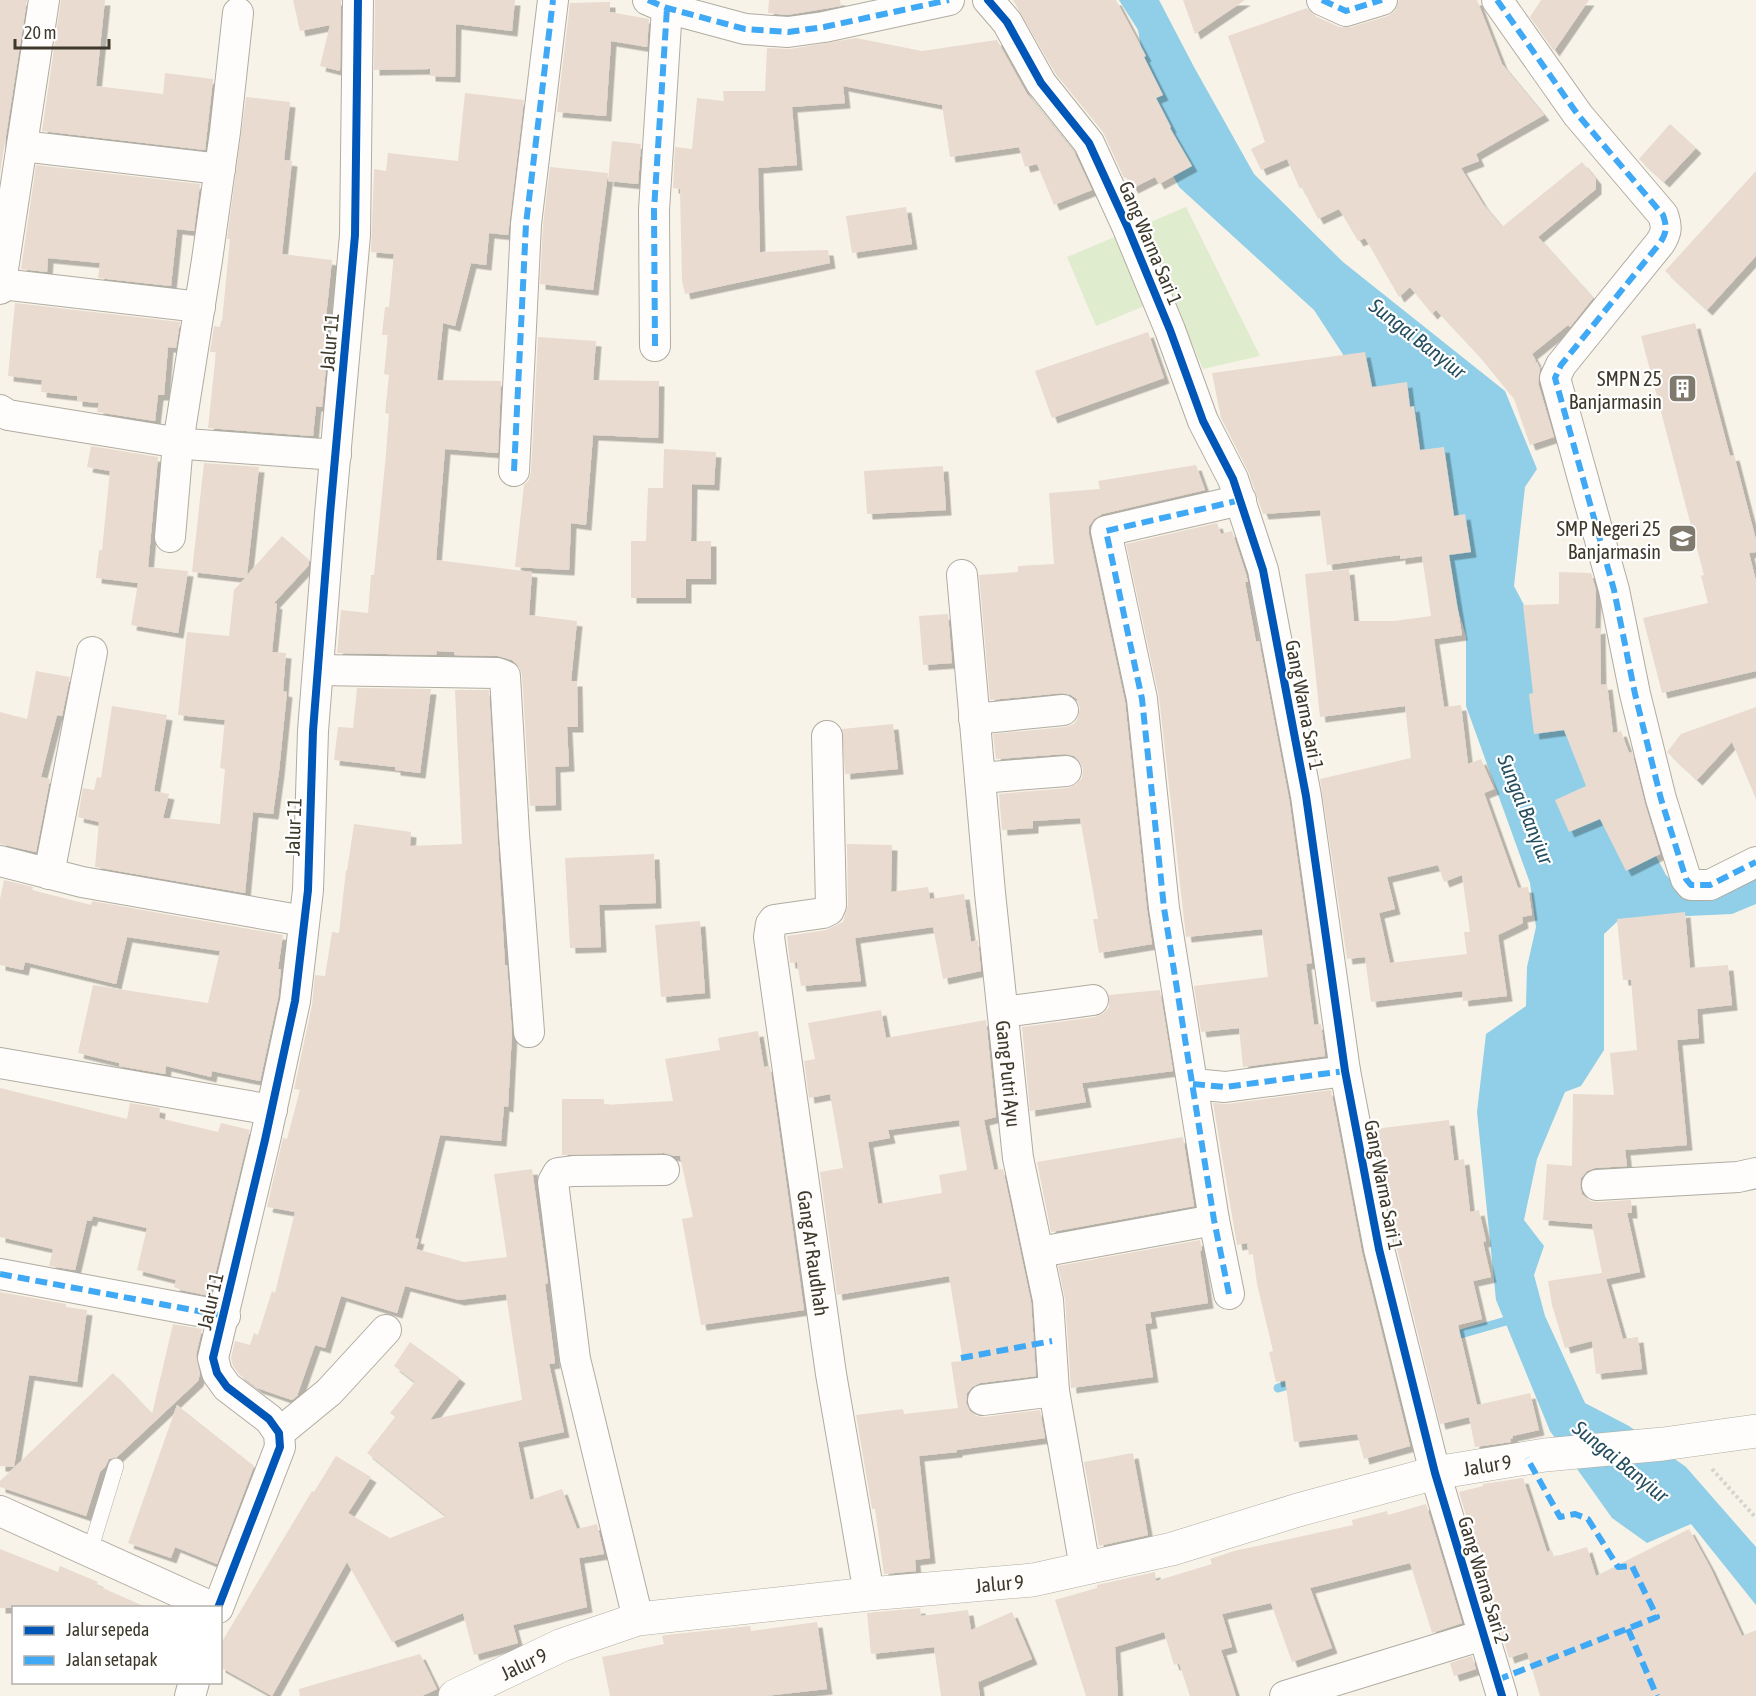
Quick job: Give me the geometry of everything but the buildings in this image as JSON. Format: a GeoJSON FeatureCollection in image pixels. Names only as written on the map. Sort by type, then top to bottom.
{"type":"FeatureCollection","features":[{"type":"Feature","properties":{"kind":"street"},"geometry":{"type":"LineString","coordinates":[[0,289],[44,0]]}},
{"type":"Feature","properties":{"kind":"street","name":"Jalur 11"},"geometry":{"type":"LineString","coordinates":[[279,1433],[269,1419],[227,1387],[217,1373],[213,1358],[225,1316],[295,1001],[308,890],[313,732],[355,235],[358,0]]}},
{"type":"Feature","properties":{"kind":"street"},"geometry":{"type":"LineString","coordinates":[[514,471],[526,224],[553,0]]}},
{"type":"Feature","properties":{"kind":"street"},"geometry":{"type":"LineString","coordinates":[[655,346],[657,4],[745,29],[788,32],[824,27],[949,0]]}},
{"type":"Feature","properties":{"kind":"street","name":"Gang Warna Sari 1"},"geometry":{"type":"LineString","coordinates":[[988,0],[1007,22],[1041,83],[1089,143],[1127,226],[1170,330],[1203,421],[1233,479],[1263,570],[1306,796],[1345,1071],[1379,1249],[1435,1473]]}},
{"type":"Feature","properties":{"kind":"street"},"geometry":{"type":"LineString","coordinates":[[1322,0],[1346,11],[1382,0]]}},
{"type":"Feature","properties":{"kind":"street"},"geometry":{"type":"LineString","coordinates":[[1497,0],[1578,115],[1663,215],[1666,233],[1660,243],[1561,365],[1555,378],[1614,590],[1635,694],[1661,800],[1686,879],[1691,885],[1710,885],[1756,862]]}},
{"type":"Feature","properties":{"kind":"street"},"geometry":{"type":"LineString","coordinates":[[170,537],[178,443],[220,169],[237,14]]}},
{"type":"Feature","properties":{"kind":"street"},"geometry":{"type":"LineString","coordinates":[[22,146],[220,169]]}},
{"type":"Feature","properties":{"kind":"street"},"geometry":{"type":"LineString","coordinates":[[1,284],[200,307]]}},
{"type":"Feature","properties":{"kind":"street"},"geometry":{"type":"LineString","coordinates":[[0,410],[8,415],[178,443],[336,455]]}},
{"type":"Feature","properties":{"kind":"street"},"geometry":{"type":"LineString","coordinates":[[1229,1294],[1214,1220],[1164,908],[1142,699],[1106,531],[1241,500]]}},
{"type":"Feature","properties":{"kind":"street","name":"Gang Putri Ayu"},"geometry":{"type":"LineString","coordinates":[[962,575],[990,893],[1018,1158],[1040,1252],[1050,1320],[1054,1391],[1085,1568]]}},
{"type":"Feature","properties":{"kind":"street"},"geometry":{"type":"LineString","coordinates":[[49,874],[92,651]]}},
{"type":"Feature","properties":{"kind":"street"},"geometry":{"type":"LineString","coordinates":[[318,670],[497,673],[504,676],[529,1032]]}},
{"type":"Feature","properties":{"kind":"street"},"geometry":{"type":"LineString","coordinates":[[974,719],[1063,710]]}},
{"type":"Feature","properties":{"kind":"street","name":"Gang Ar Raudhah"},"geometry":{"type":"LineString","coordinates":[[827,736],[831,905],[823,913],[774,920],[769,937],[831,1374],[869,1594]]}},
{"type":"Feature","properties":{"kind":"street"},"geometry":{"type":"LineString","coordinates":[[980,778],[1066,771]]}},
{"type":"Feature","properties":{"kind":"street"},"geometry":{"type":"LineString","coordinates":[[0,861],[82,882],[304,921]]}},
{"type":"Feature","properties":{"kind":"street"},"geometry":{"type":"LineString","coordinates":[[1003,1012],[1093,1000]]}},
{"type":"Feature","properties":{"kind":"street"},"geometry":{"type":"LineString","coordinates":[[0,1063],[272,1110]]}},
{"type":"Feature","properties":{"kind":"street"},"geometry":{"type":"LineString","coordinates":[[1193,1084],[1225,1087],[1345,1071]]}},
{"type":"Feature","properties":{"kind":"street"},"geometry":{"type":"LineString","coordinates":[[638,1619],[575,1359],[553,1182],[558,1173],[573,1171],[664,1170]]}},
{"type":"Feature","properties":{"kind":"street"},"geometry":{"type":"LineString","coordinates":[[1597,1185],[1738,1177],[1756,1173]]}},
{"type":"Feature","properties":{"kind":"street"},"geometry":{"type":"LineString","coordinates":[[1040,1252],[1214,1220]]}},
{"type":"Feature","properties":{"kind":"street"},"geometry":{"type":"LineString","coordinates":[[0,1274],[225,1316]]}},
{"type":"Feature","properties":{"kind":"street"},"geometry":{"type":"LineString","coordinates":[[217,1606],[275,1463],[280,1448],[279,1433],[329,1392],[386,1330]]}},
{"type":"Feature","properties":{"kind":"street"},"geometry":{"type":"LineString","coordinates":[[983,1400],[1054,1391]]}},
{"type":"Feature","properties":{"kind":"street","name":"Jalur 9"},"geometry":{"type":"LineString","coordinates":[[455,1696],[562,1645],[638,1619],[869,1594],[1033,1580],[1172,1549],[1298,1510],[1435,1473],[1545,1455],[1675,1443],[1756,1431]]}},
{"type":"Feature","properties":{"kind":"street","name":"Gang Warna Sari 2"},"geometry":{"type":"LineString","coordinates":[[1435,1473],[1502,1696]]}},
{"type":"Feature","properties":{"kind":"street"},"geometry":{"type":"LineString","coordinates":[[0,1511],[212,1606]]}},
{"type":"Feature","properties":{"kind":"street"},"geometry":{"type":"LineString","coordinates":[[1285,1696],[1483,1635]]}},
{"type":"Feature","properties":{"kind":"lane"},"geometry":{"type":"LineString","coordinates":[[90,1551],[116,1466]]}},
{"type":"Feature","properties":{"kind":"path"},"geometry":{"type":"LineString","coordinates":[[1675,1443],[1756,1518]]}},
{"type":"Feature","properties":{"kind":"green space"},"geometry":{"type":"Polygon","coordinates":[[[1186,207],[1260,356],[1203,369],[1171,295],[1096,326],[1067,257],[1186,207]]]}},
{"type":"Feature","properties":{"kind":"water","name":"Sungai Banyiur"},"geometry":{"type":"Polygon","coordinates":[[[1119,0],[1159,0],[1254,174],[1343,262],[1505,391],[1537,469],[1525,487],[1514,586],[1524,605],[1567,650],[1605,759],[1666,875],[1682,891],[1756,877],[1756,904],[1732,914],[1620,919],[1604,934],[1604,1050],[1581,1086],[1565,1092],[1537,1159],[1524,1220],[1544,1246],[1534,1275],[1545,1316],[1585,1403],[1629,1426],[1686,1467],[1756,1547],[1756,1605],[1691,1524],[1647,1543],[1612,1518],[1550,1431],[1496,1300],[1477,1112],[1486,1034],[1526,1006],[1527,967],[1536,927],[1530,883],[1466,706],[1466,636],[1441,554],[1363,385],[1314,310],[1179,187],[1168,166],[1151,105],[1138,30],[1119,0]]]}},
{"type":"Feature","properties":{"kind":"waterway"},"geometry":{"type":"LineString","coordinates":[[1450,1337],[1506,1321]]}},
{"type":"Feature","properties":{"kind":"waterway"},"geometry":{"type":"LineString","coordinates":[[1278,1388],[1296,1383]]}},
{"type":"Feature","properties":{"kind":"marked path"},"geometry":{"type":"LineString","coordinates":[[514,471],[526,224],[553,0]]}},
{"type":"Feature","properties":{"kind":"marked path"},"geometry":{"type":"LineString","coordinates":[[648,0],[667,8],[745,29],[788,32],[824,27],[949,0]]}},
{"type":"Feature","properties":{"kind":"marked path"},"geometry":{"type":"LineString","coordinates":[[1322,0],[1346,11],[1382,0]]}},
{"type":"Feature","properties":{"kind":"marked path"},"geometry":{"type":"LineString","coordinates":[[1497,0],[1578,115],[1663,215],[1666,226],[1660,243],[1561,365],[1555,378],[1614,590],[1635,694],[1661,799],[1686,879],[1691,885],[1710,885],[1756,862]]}},
{"type":"Feature","properties":{"kind":"marked path"},"geometry":{"type":"LineString","coordinates":[[655,346],[654,210],[667,8]]}},
{"type":"Feature","properties":{"kind":"marked path"},"geometry":{"type":"LineString","coordinates":[[1229,1294],[1214,1220],[1164,908],[1142,699],[1106,531],[1241,500]]}},
{"type":"Feature","properties":{"kind":"marked path"},"geometry":{"type":"LineString","coordinates":[[1193,1084],[1225,1087],[1345,1071]]}},
{"type":"Feature","properties":{"kind":"marked path"},"geometry":{"type":"LineString","coordinates":[[0,1274],[225,1316]]}},
{"type":"Feature","properties":{"kind":"marked path"},"geometry":{"type":"LineString","coordinates":[[961,1358],[1052,1341]]}},
{"type":"Feature","properties":{"kind":"marked path"},"geometry":{"type":"LineString","coordinates":[[1497,1680],[1657,1617],[1632,1566],[1618,1567],[1588,1519],[1575,1514],[1560,1517],[1527,1458]]}},
{"type":"Feature","properties":{"kind":"marked path"},"geometry":{"type":"LineString","coordinates":[[1628,1629],[1657,1696]]}},
{"type":"Feature","properties":{"kind":"cycle path"},"geometry":{"type":"LineString","coordinates":[[219,1606],[280,1447],[279,1433],[269,1419],[227,1387],[217,1373],[213,1358],[265,1140],[295,1001],[308,890],[313,731],[355,235],[358,0]]}},
{"type":"Feature","properties":{"kind":"cycle path"},"geometry":{"type":"LineString","coordinates":[[988,0],[1007,22],[1041,83],[1089,143],[1127,226],[1170,330],[1203,421],[1233,479],[1263,570],[1306,796],[1345,1071],[1379,1249],[1435,1473],[1502,1696]]}},
{"type":"Feature","properties":{"kind":"place","name":"SMPN 25 Banjarmasin"},"geometry":{"type":"Point","coordinates":[1683,389]}},
{"type":"Feature","properties":{"kind":"place","name":"SMP Negeri 25 Banjarmasin"},"geometry":{"type":"Point","coordinates":[1682,539]}}]}
